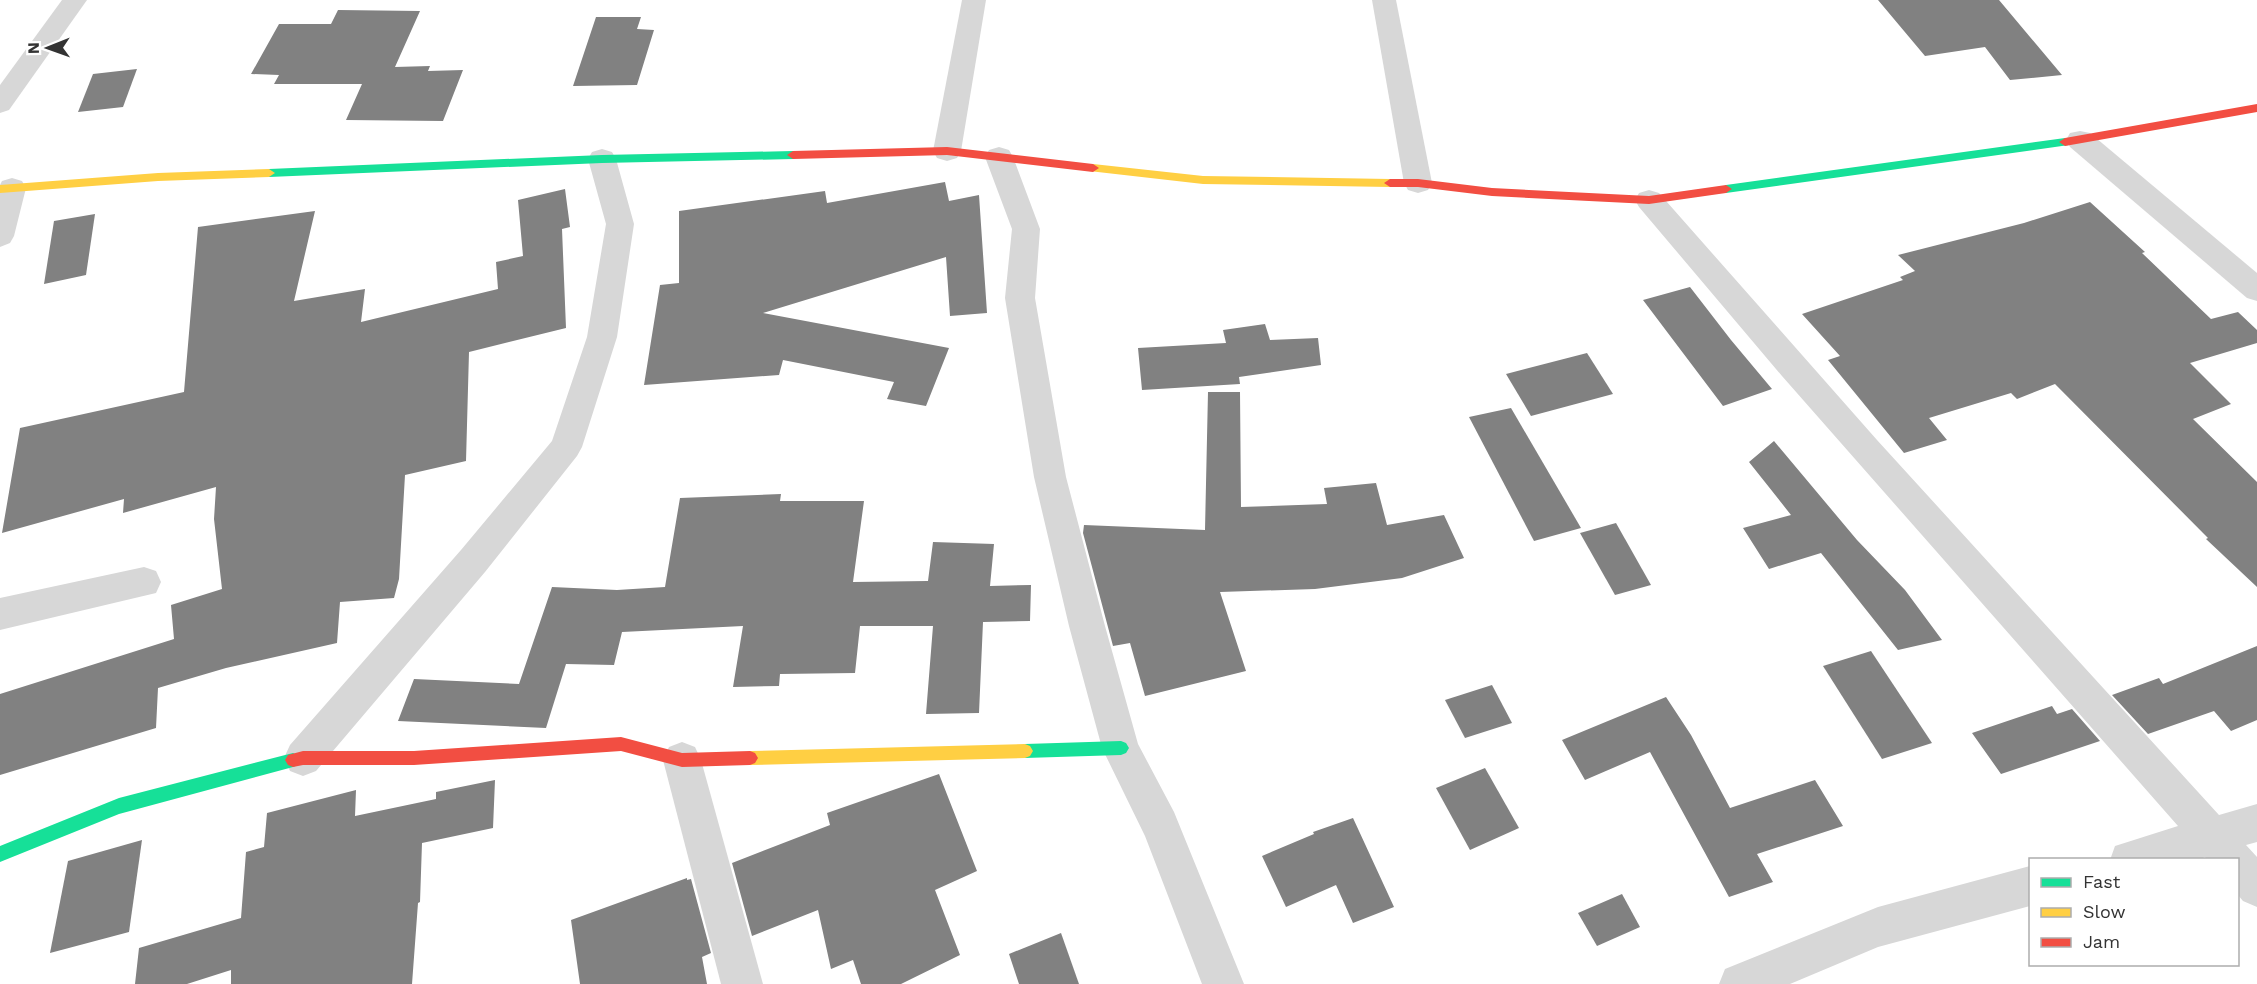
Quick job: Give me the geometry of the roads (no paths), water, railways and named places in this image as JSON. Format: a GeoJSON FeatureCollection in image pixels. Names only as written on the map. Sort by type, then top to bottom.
{"type":"FeatureCollection","features":[{"type":"Feature","properties":{"kind":"street"},"geometry":{"type":"LineString","coordinates":[[0,104],[75,0]]}},
{"type":"Feature","properties":{"kind":"street"},"geometry":{"type":"LineString","coordinates":[[947,151],[974,0]]}},
{"type":"Feature","properties":{"kind":"street"},"geometry":{"type":"LineString","coordinates":[[1384,0],[1418,183]]}},
{"type":"Feature","properties":{"kind":"street"},"geometry":{"type":"LineString","coordinates":[[0,236],[6,188],[158,177],[602,159],[947,151],[1203,180],[1328,184],[1418,183],[1492,192],[1649,200],[2080,140],[2257,108]]}},
{"type":"Feature","properties":{"kind":"street"},"geometry":{"type":"LineString","coordinates":[[2080,140],[2257,290]]}},
{"type":"Feature","properties":{"kind":"street"},"geometry":{"type":"LineString","coordinates":[[999,157],[1026,229],[1020,298],[1050,477],[1087,626],[1121,748],[1160,826],[1223,984]]}},
{"type":"Feature","properties":{"kind":"street"},"geometry":{"type":"LineString","coordinates":[[303,758],[473,561],[566,447],[602,337],[620,224],[602,159]]}},
{"type":"Feature","properties":{"kind":"street"},"geometry":{"type":"LineString","coordinates":[[1649,200],[1758,329],[2223,848]]}},
{"type":"Feature","properties":{"kind":"street"},"geometry":{"type":"LineString","coordinates":[[0,614],[144,582]]}},
{"type":"Feature","properties":{"kind":"street"},"geometry":{"type":"LineString","coordinates":[[0,854],[119,806],[303,758],[414,758],[621,744],[682,759],[1121,748]]}},
{"type":"Feature","properties":{"kind":"street"},"geometry":{"type":"LineString","coordinates":[[682,759],[742,984]]}},
{"type":"Feature","properties":{"kind":"street"},"geometry":{"type":"LineString","coordinates":[[2145,858],[2223,848],[2257,823]]}},
{"type":"Feature","properties":{"kind":"street"},"geometry":{"type":"LineString","coordinates":[[2239,866],[2257,887]]}},
{"type":"Feature","properties":{"kind":"street"},"geometry":{"type":"LineString","coordinates":[[1767,980],[1878,927],[2029,887]]}}]}
